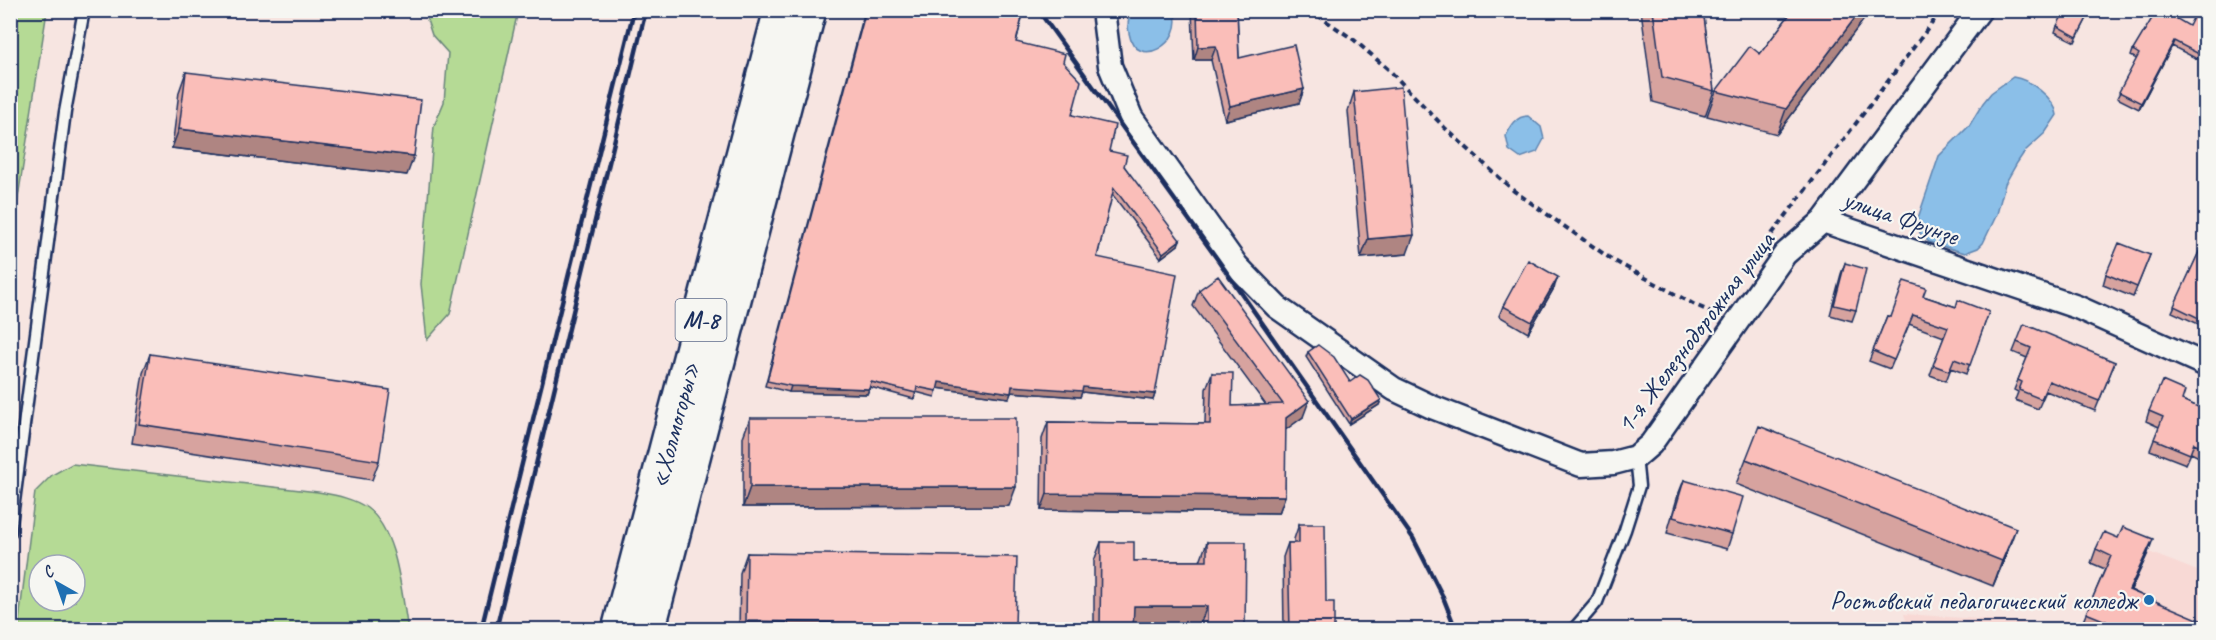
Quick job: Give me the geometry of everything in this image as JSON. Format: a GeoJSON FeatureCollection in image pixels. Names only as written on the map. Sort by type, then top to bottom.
{"type":"FeatureCollection","features":[{"type":"Feature","properties":{"kind":"highway","name":"«Холмогоры»"},"geometry":{"type":"LineString","coordinates":[[619,630],[781,10]]}},
{"type":"Feature","properties":{"kind":"highway","name":"«Холмогоры»"},"geometry":{"type":"LineString","coordinates":[[648,630],[809,10]]}},
{"type":"Feature","properties":{"kind":"street","name":"1-я Железнодорожная улица"},"geometry":{"type":"LineString","coordinates":[[1103,10],[1110,66],[1131,117],[1237,266],[1277,306],[1394,389],[1432,407],[1581,465],[1613,463],[1636,457],[1651,444],[1785,254],[1823,221]]}},
{"type":"Feature","properties":{"kind":"street","name":"улица Фрунзе"},"geometry":{"type":"LineString","coordinates":[[1980,10],[1823,221],[2077,307],[2205,365]]}},
{"type":"Feature","properties":{"kind":"lane"},"geometry":{"type":"LineString","coordinates":[[10,532],[64,112],[84,10]]}},
{"type":"Feature","properties":{"kind":"lane"},"geometry":{"type":"LineString","coordinates":[[1573,630],[1597,602],[1625,530],[1639,486],[1636,457]]}},
{"type":"Feature","properties":{"kind":"path"},"geometry":{"type":"LineString","coordinates":[[1768,239],[1942,10]]}},
{"type":"Feature","properties":{"kind":"path"},"geometry":{"type":"LineString","coordinates":[[1317,15],[1353,39],[1389,70],[1445,128],[1514,191],[1611,259],[1714,313],[1739,277]]}},
{"type":"Feature","properties":{"kind":"shaded area","name":"Ростовский педагогический колледж"},"geometry":{"type":"Polygon","coordinates":[[[2118,540],[2205,574],[2205,629],[1908,629],[1904,614],[2081,626],[2118,540]]]}},
{"type":"Feature","properties":{"kind":"green space"},"geometry":{"type":"Polygon","coordinates":[[[10,11],[47,11],[11,243],[10,11]]]}},
{"type":"Feature","properties":{"kind":"green space"},"geometry":{"type":"Polygon","coordinates":[[[424,11],[518,11],[450,314],[427,340],[421,284],[434,126],[444,102],[448,53],[432,35],[424,11]]]}},
{"type":"Feature","properties":{"kind":"green space"},"geometry":{"type":"Polygon","coordinates":[[[72,464],[318,492],[343,497],[367,508],[386,532],[397,564],[408,629],[18,629],[27,556],[27,613],[87,613],[87,553],[27,553],[35,492],[52,475],[72,464]]]}},
{"type":"Feature","properties":{"kind":"water"},"geometry":{"type":"Polygon","coordinates":[[[1132,10],[1174,11],[1176,23],[1173,33],[1159,49],[1149,52],[1141,51],[1133,45],[1128,27],[1132,10]]]}},
{"type":"Feature","properties":{"kind":"water"},"geometry":{"type":"Polygon","coordinates":[[[2013,77],[2026,81],[2040,90],[2052,102],[2057,115],[2045,133],[2025,151],[2017,163],[2005,184],[1997,214],[1983,243],[1978,248],[1965,253],[1929,242],[1920,233],[1917,221],[1939,156],[1969,126],[1991,93],[2013,77]]]}},
{"type":"Feature","properties":{"kind":"water"},"geometry":{"type":"Polygon","coordinates":[[[1528,116],[1541,127],[1544,139],[1537,152],[1520,158],[1509,150],[1506,136],[1517,120],[1528,116]]]}},
{"type":"Feature","properties":{"kind":"building"},"geometry":{"type":"Polygon","coordinates":[[[866,10],[1024,10],[1016,42],[1065,54],[1063,62],[1081,81],[1072,115],[1115,125],[1109,151],[1127,155],[1124,166],[1180,240],[1163,253],[1114,188],[1097,257],[1177,274],[1155,394],[1083,387],[1082,391],[1012,386],[1011,393],[939,382],[937,391],[917,387],[916,393],[871,382],[869,389],[791,386],[767,381],[866,10]]]}},
{"type":"Feature","properties":{"kind":"building"},"geometry":{"type":"Polygon","coordinates":[[[1197,10],[1237,10],[1239,58],[1294,45],[1304,89],[1230,106],[1216,46],[1198,47],[1197,10]]]}},
{"type":"Feature","properties":{"kind":"building"},"geometry":{"type":"Polygon","coordinates":[[[1653,10],[1703,10],[1714,91],[1662,77],[1653,10]]]}},
{"type":"Feature","properties":{"kind":"building"},"geometry":{"type":"Polygon","coordinates":[[[1793,10],[1861,10],[1786,109],[1716,91],[1750,46],[1760,54],[1793,10]]]}},
{"type":"Feature","properties":{"kind":"building"},"geometry":{"type":"Polygon","coordinates":[[[2065,10],[2074,10],[2087,18],[2077,37],[2057,26],[2065,10]]]}},
{"type":"Feature","properties":{"kind":"building"},"geometry":{"type":"Polygon","coordinates":[[[2157,10],[2162,10],[2189,26],[2197,10],[2205,10],[2205,42],[2199,54],[2174,41],[2141,103],[2119,92],[2139,54],[2133,50],[2157,10]]]}},
{"type":"Feature","properties":{"kind":"building"},"geometry":{"type":"Polygon","coordinates":[[[186,72],[421,100],[414,156],[179,129],[186,72]]]}},
{"type":"Feature","properties":{"kind":"building"},"geometry":{"type":"Polygon","coordinates":[[[1401,87],[1414,235],[1368,239],[1354,92],[1401,87]]]}},
{"type":"Feature","properties":{"kind":"building"},"geometry":{"type":"Polygon","coordinates":[[[2205,239],[2205,321],[2174,306],[2205,239]]]}},
{"type":"Feature","properties":{"kind":"building"},"geometry":{"type":"Polygon","coordinates":[[[2119,243],[2150,255],[2137,287],[2106,274],[2119,243]]]}},
{"type":"Feature","properties":{"kind":"building"},"geometry":{"type":"Polygon","coordinates":[[[1528,260],[1558,277],[1532,322],[1503,306],[1528,260]]]}},
{"type":"Feature","properties":{"kind":"building"},"geometry":{"type":"Polygon","coordinates":[[[1845,263],[1866,269],[1856,310],[1834,305],[1845,263]]]}},
{"type":"Feature","properties":{"kind":"building"},"geometry":{"type":"Polygon","coordinates":[[[1218,276],[1309,401],[1286,418],[1285,496],[1047,494],[1048,422],[1210,424],[1212,373],[1233,373],[1232,406],[1283,404],[1199,290],[1218,276]]]}},
{"type":"Feature","properties":{"kind":"building"},"geometry":{"type":"Polygon","coordinates":[[[1904,281],[1926,288],[1923,296],[1956,307],[1958,300],[1989,312],[1970,365],[1954,359],[1949,371],[1933,365],[1948,327],[1913,315],[1894,360],[1873,351],[1887,316],[1891,317],[1904,281]]]}},
{"type":"Feature","properties":{"kind":"building"},"geometry":{"type":"Polygon","coordinates":[[[2024,324],[2115,362],[2099,401],[2049,381],[2041,399],[2019,390],[2022,382],[2018,380],[2031,348],[2017,342],[2024,324]]]}},
{"type":"Feature","properties":{"kind":"building"},"geometry":{"type":"Polygon","coordinates":[[[1318,345],[1334,357],[1350,382],[1360,375],[1368,380],[1381,400],[1351,419],[1308,352],[1318,345]]]}},
{"type":"Feature","properties":{"kind":"building"},"geometry":{"type":"Polygon","coordinates":[[[150,354],[390,390],[379,461],[139,424],[150,354]]]}},
{"type":"Feature","properties":{"kind":"building"},"geometry":{"type":"Polygon","coordinates":[[[2162,381],[2185,391],[2182,400],[2205,410],[2205,448],[2194,443],[2190,454],[2154,439],[2163,417],[2149,411],[2162,381]]]}},
{"type":"Feature","properties":{"kind":"building"},"geometry":{"type":"Polygon","coordinates":[[[750,418],[1016,418],[1016,487],[750,487],[750,418]]]}},
{"type":"Feature","properties":{"kind":"building"},"geometry":{"type":"Polygon","coordinates":[[[1759,426],[2016,528],[2002,561],[1746,459],[1759,426]]]}},
{"type":"Feature","properties":{"kind":"building"},"geometry":{"type":"Polygon","coordinates":[[[1684,480],[1743,497],[1732,534],[1673,517],[1684,480]]]}},
{"type":"Feature","properties":{"kind":"building"},"geometry":{"type":"Polygon","coordinates":[[[1299,524],[1325,524],[1326,602],[1334,602],[1334,630],[1290,630],[1288,543],[1299,543],[1299,524]]]}},
{"type":"Feature","properties":{"kind":"building"},"geometry":{"type":"Polygon","coordinates":[[[2123,527],[2153,539],[2129,590],[2205,622],[2205,630],[2097,630],[2106,621],[2086,613],[2111,556],[2096,549],[2104,532],[2118,538],[2123,527]]]}},
{"type":"Feature","properties":{"kind":"building"},"geometry":{"type":"Polygon","coordinates":[[[1101,542],[1134,542],[1134,561],[1207,561],[1207,542],[1246,542],[1245,630],[1207,630],[1207,606],[1134,606],[1133,630],[1100,630],[1101,542]]]}},
{"type":"Feature","properties":{"kind":"building"},"geometry":{"type":"Polygon","coordinates":[[[747,553],[1017,557],[1015,625],[746,621],[747,553]]]}},
{"type":"Feature","properties":{"kind":"building"},"geometry":{"type":"Polygon","coordinates":[[[1918,624],[1919,630],[1885,630],[1918,624]]]}},
{"type":"Feature","properties":{"kind":"railway"},"geometry":{"type":"LineString","coordinates":[[481,630],[634,10]]}},
{"type":"Feature","properties":{"kind":"railway"},"geometry":{"type":"LineString","coordinates":[[496,630],[646,10]]}},
{"type":"Feature","properties":{"kind":"railway"},"geometry":{"type":"LineString","coordinates":[[1038,10],[1218,260],[1413,538],[1443,597],[1456,630]]}},
{"type":"Feature","properties":{"kind":"place","name":"Ростовский педагогический колледж"},"geometry":{"type":"Point","coordinates":[2149,600]}}]}
